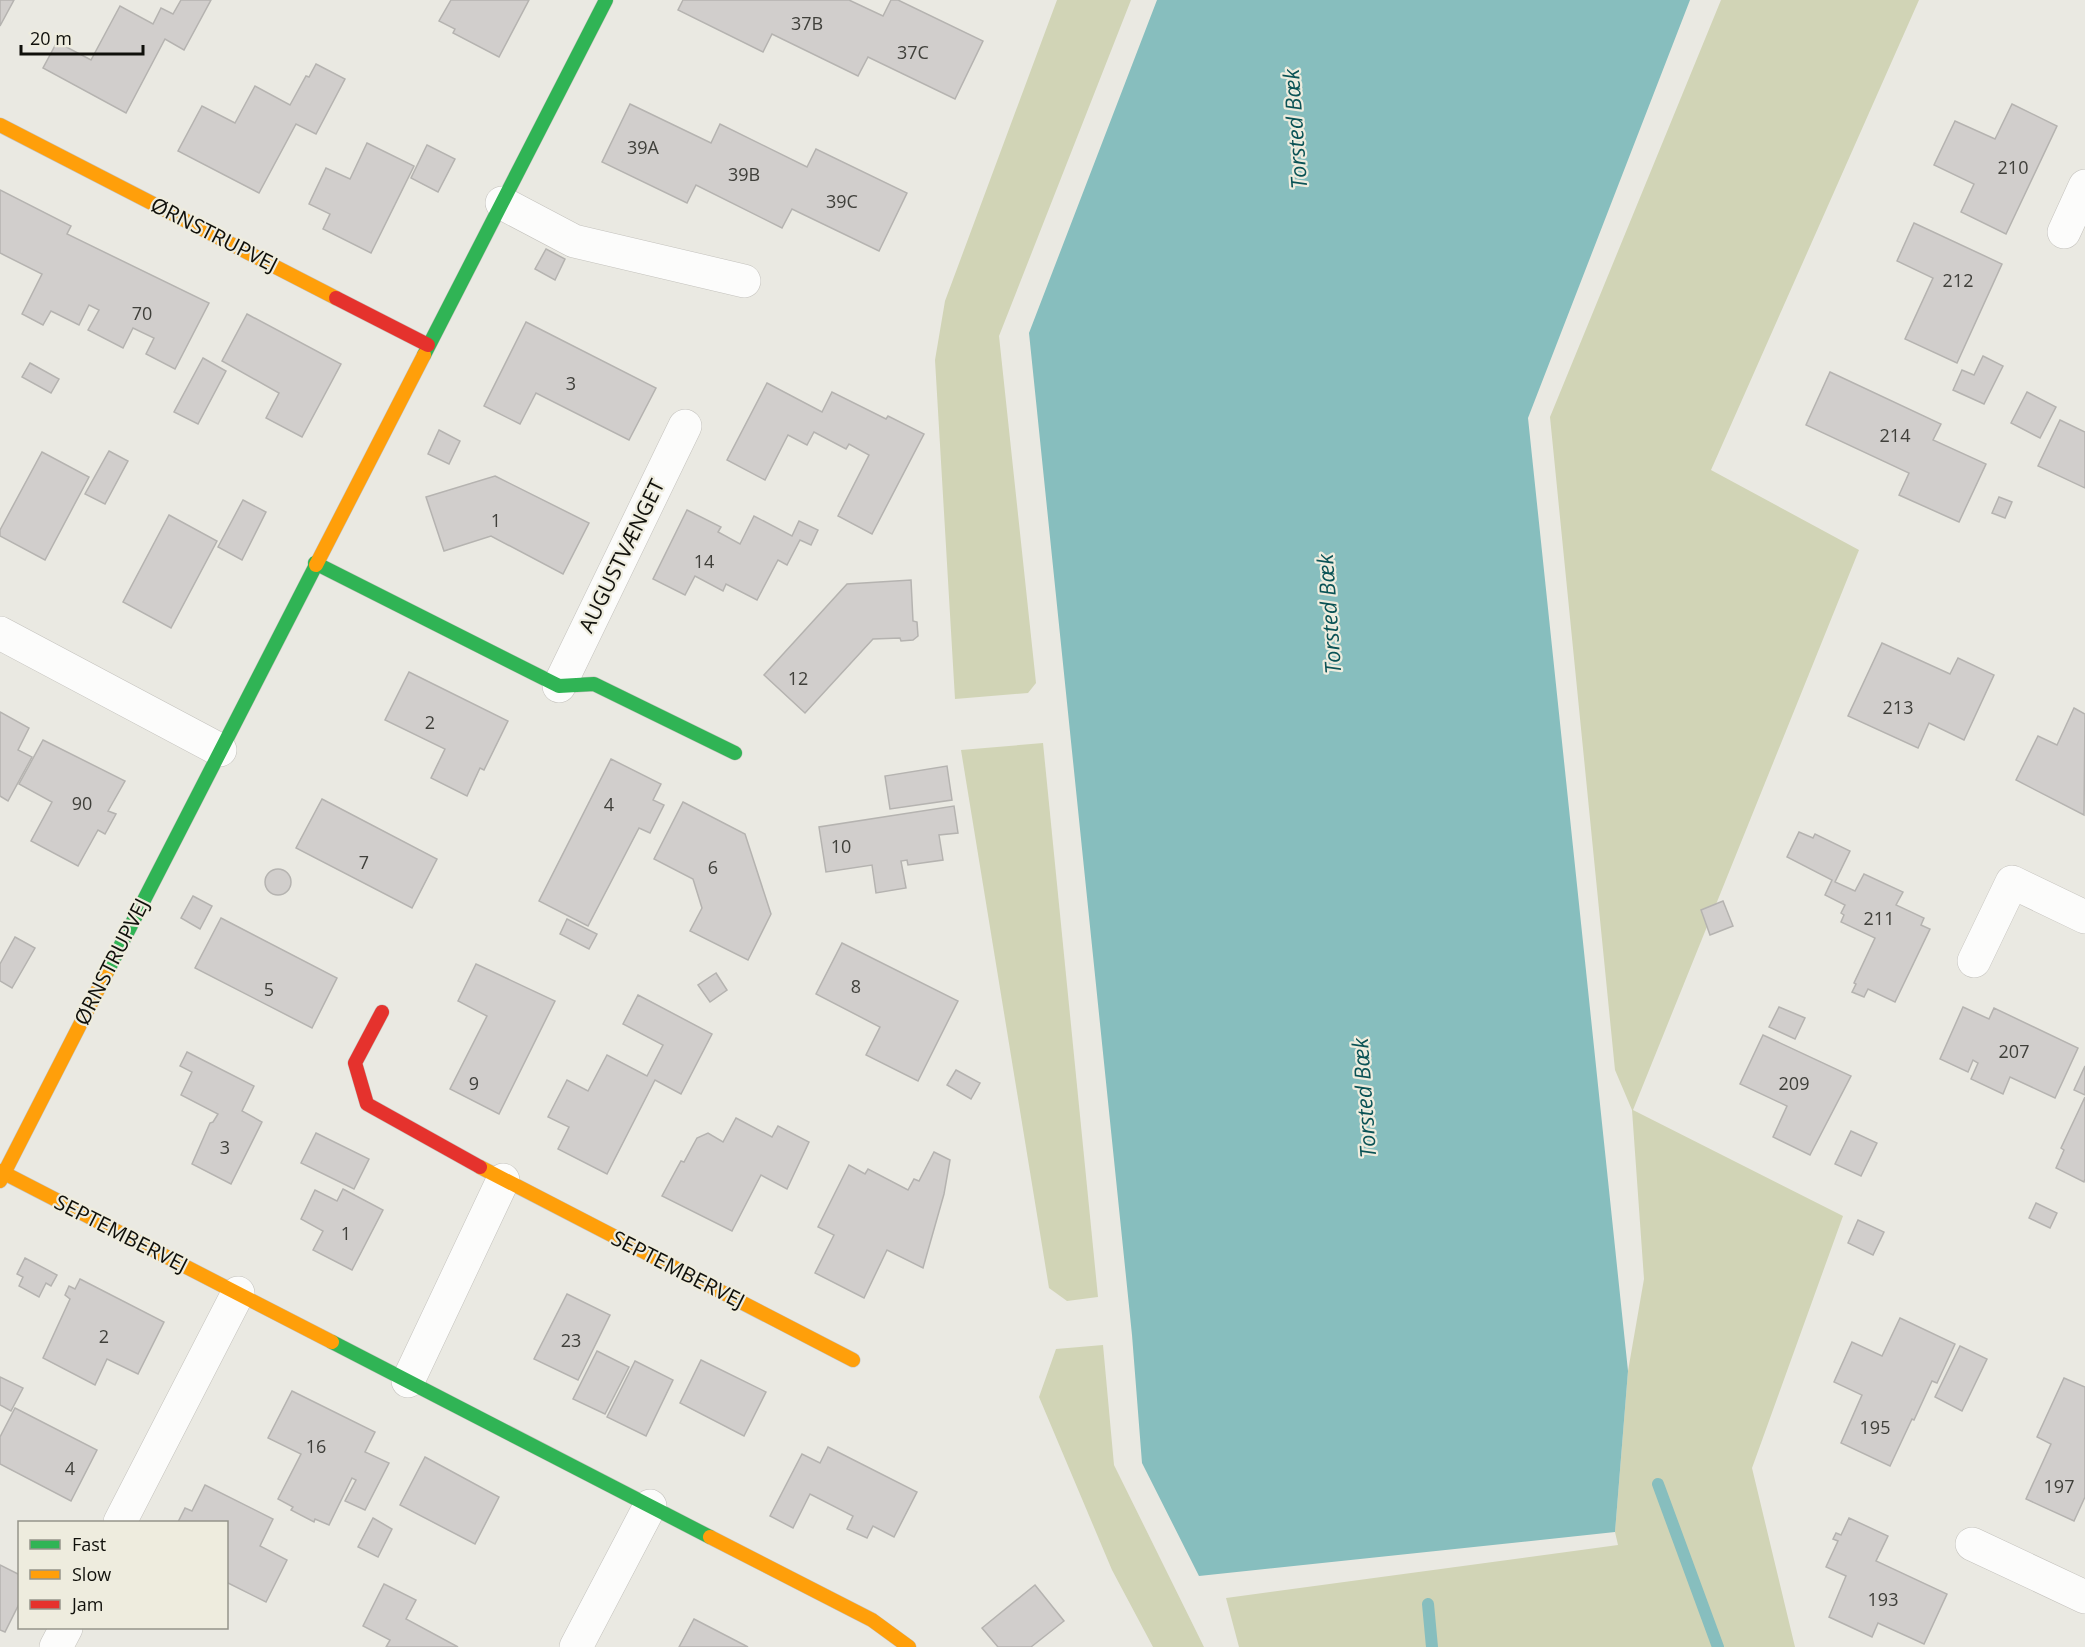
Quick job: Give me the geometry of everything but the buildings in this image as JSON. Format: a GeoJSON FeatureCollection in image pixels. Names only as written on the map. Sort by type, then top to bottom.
{"type":"FeatureCollection","features":[{"type":"Feature","properties":{"kind":"street","name":"ØRNSTRUPVEJ"},"geometry":{"type":"LineString","coordinates":[[1,1175],[606,0]]}},
{"type":"Feature","properties":{"kind":"street","name":"ØRNSTRUPVEJ"},"geometry":{"type":"LineString","coordinates":[[0,125],[428,345]]}},
{"type":"Feature","properties":{"kind":"street"},"geometry":{"type":"LineString","coordinates":[[2064,232],[2085,186]]}},
{"type":"Feature","properties":{"kind":"street"},"geometry":{"type":"LineString","coordinates":[[502,203],[574,241],[744,281]]}},
{"type":"Feature","properties":{"kind":"street","name":"AUGUSTVÆNGET"},"geometry":{"type":"LineString","coordinates":[[559,686],[685,426]]}},
{"type":"Feature","properties":{"kind":"street"},"geometry":{"type":"LineString","coordinates":[[315,563],[559,686],[594,684],[735,753]]}},
{"type":"Feature","properties":{"kind":"street"},"geometry":{"type":"LineString","coordinates":[[0,633],[220,750]]}},
{"type":"Feature","properties":{"kind":"street"},"geometry":{"type":"LineString","coordinates":[[1974,961],[2012,882],[2085,917]]}},
{"type":"Feature","properties":{"kind":"street","name":"SEPTEMBERVEJ"},"geometry":{"type":"LineString","coordinates":[[382,1012],[356,1063],[367,1104],[503,1180],[853,1360]]}},
{"type":"Feature","properties":{"kind":"street","name":"SEPTEMBERVEJ"},"geometry":{"type":"LineString","coordinates":[[1,1175],[238,1293],[508,1435],[872,1620],[909,1647]]}},
{"type":"Feature","properties":{"kind":"street"},"geometry":{"type":"LineString","coordinates":[[408,1381],[503,1180]]}},
{"type":"Feature","properties":{"kind":"street"},"geometry":{"type":"LineString","coordinates":[[121,1521],[238,1293]]}},
{"type":"Feature","properties":{"kind":"street"},"geometry":{"type":"LineString","coordinates":[[576,1647],[650,1506]]}},
{"type":"Feature","properties":{"kind":"street"},"geometry":{"type":"LineString","coordinates":[[1972,1544],[2085,1597]]}},
{"type":"Feature","properties":{"kind":"street"},"geometry":{"type":"LineString","coordinates":[[56,1647],[65,1629]]}},
{"type":"Feature","properties":{"kind":"green space"},"geometry":{"type":"Polygon","coordinates":[[[1057,0],[1131,0],[999,336],[1036,683],[1028,693],[955,699],[935,360],[945,301],[1057,0]]]}},
{"type":"Feature","properties":{"kind":"green space"},"geometry":{"type":"Polygon","coordinates":[[[1721,0],[1919,0],[1711,470],[1859,550],[1633,1110],[1843,1216],[1752,1468],[1795,1647],[1239,1647],[1226,1598],[1618,1545],[1615,1532],[1628,1371],[1644,1279],[1632,1110],[1615,1070],[1550,417],[1721,0]]]}},
{"type":"Feature","properties":{"kind":"green space"},"geometry":{"type":"Polygon","coordinates":[[[1043,743],[1098,1297],[1067,1301],[1049,1288],[961,750],[1043,743]]]}},
{"type":"Feature","properties":{"kind":"green space"},"geometry":{"type":"Polygon","coordinates":[[[1103,1345],[1114,1465],[1204,1647],[1153,1647],[1112,1570],[1039,1397],[1056,1349],[1103,1345]]]}},
{"type":"Feature","properties":{"kind":"water"},"geometry":{"type":"Polygon","coordinates":[[[1157,0],[1690,0],[1528,418],[1628,1371],[1615,1532],[1199,1576],[1142,1463],[1132,1335],[1029,333],[1157,0]]]}},
{"type":"Feature","properties":{"kind":"waterway"},"geometry":{"type":"LineString","coordinates":[[1658,1484],[1718,1647]]}},
{"type":"Feature","properties":{"kind":"waterway","name":"Torsted Bæk"},"geometry":{"type":"LineString","coordinates":[[1428,1604],[1432,1647]]}},
{"type":"Feature","properties":{"kind":"traffic: fast"},"geometry":{"type":"LineString","coordinates":[[424,355],[606,0]]}},
{"type":"Feature","properties":{"kind":"traffic: fast"},"geometry":{"type":"LineString","coordinates":[[315,563],[559,686],[594,684],[735,753]]}},
{"type":"Feature","properties":{"kind":"traffic: fast"},"geometry":{"type":"LineString","coordinates":[[107,972],[316,565]]}},
{"type":"Feature","properties":{"kind":"traffic: fast"},"geometry":{"type":"LineString","coordinates":[[332,1342],[710,1537]]}},
{"type":"Feature","properties":{"kind":"traffic: slow"},"geometry":{"type":"LineString","coordinates":[[0,125],[336,298]]}},
{"type":"Feature","properties":{"kind":"traffic: slow"},"geometry":{"type":"LineString","coordinates":[[316,565],[424,355]]}},
{"type":"Feature","properties":{"kind":"traffic: slow"},"geometry":{"type":"LineString","coordinates":[[0,1181],[107,972]]}},
{"type":"Feature","properties":{"kind":"traffic: slow"},"geometry":{"type":"LineString","coordinates":[[480,1167],[853,1360]]}},
{"type":"Feature","properties":{"kind":"traffic: slow"},"geometry":{"type":"LineString","coordinates":[[0,1171],[332,1342]]}},
{"type":"Feature","properties":{"kind":"traffic: slow"},"geometry":{"type":"LineString","coordinates":[[710,1537],[872,1620],[909,1647]]}},
{"type":"Feature","properties":{"kind":"traffic: jam"},"geometry":{"type":"LineString","coordinates":[[336,298],[428,345]]}},
{"type":"Feature","properties":{"kind":"traffic: jam"},"geometry":{"type":"LineString","coordinates":[[382,1012],[355,1063],[367,1104],[480,1167]]}}]}
